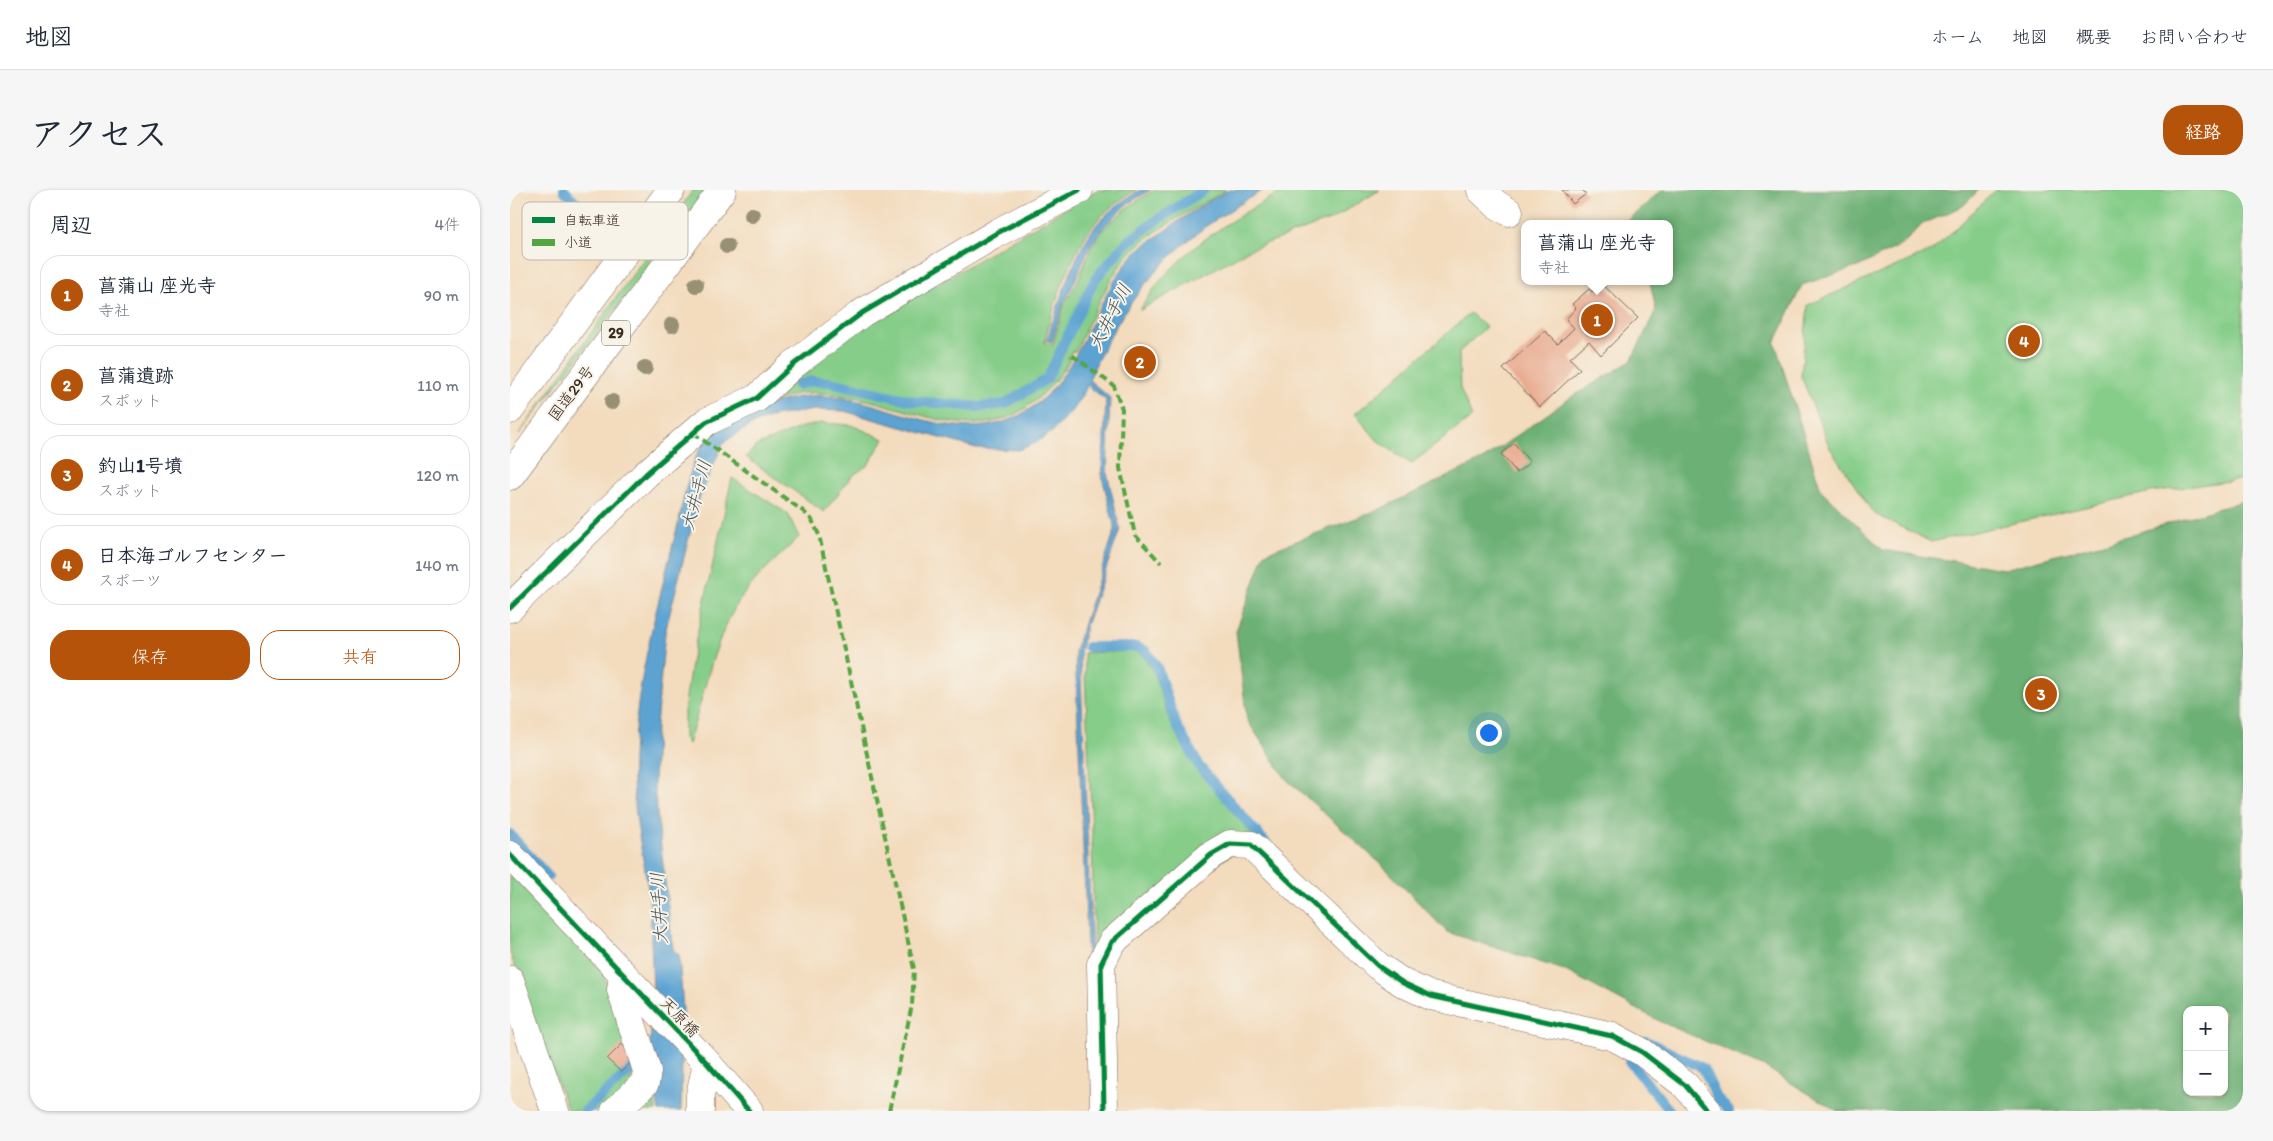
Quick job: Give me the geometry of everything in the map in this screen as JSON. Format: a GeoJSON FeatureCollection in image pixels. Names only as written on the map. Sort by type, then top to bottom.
{"type":"FeatureCollection","features":[{"type":"Feature","properties":{"kind":"main road","name":"29"},"geometry":{"type":"LineString","coordinates":[[662,202],[671,190]]}},
{"type":"Feature","properties":{"kind":"main road","name":"国道29号"},"geometry":{"type":"LineString","coordinates":[[688,236],[722,190]]}},
{"type":"Feature","properties":{"kind":"main road"},"geometry":{"type":"LineString","coordinates":[[510,608],[646,474],[706,422],[758,398],[793,365],[862,313],[997,233],[1079,190]]}},
{"type":"Feature","properties":{"kind":"main road"},"geometry":{"type":"LineString","coordinates":[[1481,190],[1509,212]]}},
{"type":"Feature","properties":{"kind":"main road","name":"29"},"geometry":{"type":"LineString","coordinates":[[510,410],[620,260]]}},
{"type":"Feature","properties":{"kind":"main road","name":"国道29号"},"geometry":{"type":"LineString","coordinates":[[510,476],[670,260]]}},
{"type":"Feature","properties":{"kind":"main road"},"geometry":{"type":"LineString","coordinates":[[1104,1111],[1101,964],[1112,942],[1211,855],[1230,844],[1251,845],[1378,966],[1402,982],[1431,996],[1612,1036],[1642,1052],[1664,1068],[1685,1085],[1707,1111]]}},
{"type":"Feature","properties":{"kind":"main road","name":"天原橋"},"geometry":{"type":"LineString","coordinates":[[510,855],[702,1058],[749,1111]]}},
{"type":"Feature","properties":{"kind":"main road"},"geometry":{"type":"LineString","coordinates":[[615,1111],[645,1083],[647,1071],[621,990],[623,975]]}},
{"type":"Feature","properties":{"kind":"main road"},"geometry":{"type":"LineString","coordinates":[[510,980],[556,1111]]}},
{"type":"Feature","properties":{"kind":"main road"},"geometry":{"type":"LineString","coordinates":[[700,1111],[702,1058]]}},
{"type":"Feature","properties":{"kind":"green space"},"geometry":{"type":"Polygon","coordinates":[[[693,190],[708,190],[688,216],[688,202],[684,202],[693,190]]]}},
{"type":"Feature","properties":{"kind":"green space"},"geometry":{"type":"Polygon","coordinates":[[[1097,190],[1136,190],[1114,205],[1100,218],[1079,247],[1064,280],[1052,314],[1045,343],[1053,345],[1064,305],[1078,281],[1091,247],[1105,227],[1132,204],[1155,190],[1226,190],[1167,225],[1135,248],[1109,283],[1075,352],[1072,351],[1068,358],[1070,360],[1039,397],[1009,417],[978,424],[946,421],[842,395],[803,393],[770,402],[835,344],[1097,190]]]}},
{"type":"Feature","properties":{"kind":"green space"},"geometry":{"type":"Polygon","coordinates":[[[1284,190],[1380,190],[1332,219],[1249,250],[1140,310],[1168,272],[1203,241],[1243,214],[1284,190]]]}},
{"type":"Feature","properties":{"kind":"green space"},"geometry":{"type":"Polygon","coordinates":[[[1662,190],[1979,190],[1963,206],[1923,224],[1903,244],[1860,266],[1802,285],[1775,343],[1821,490],[1883,550],[2004,569],[2107,542],[2243,501],[2243,1111],[1837,1111],[1765,1067],[1661,1022],[1564,970],[1447,932],[1383,866],[1286,779],[1247,720],[1236,631],[1265,553],[1380,509],[1484,459],[1570,398],[1631,361],[1656,310],[1651,285],[1673,285],[1673,220],[1628,220],[1662,190]]]}},
{"type":"Feature","properties":{"kind":"green space"},"geometry":{"type":"Polygon","coordinates":[[[1996,190],[2243,190],[2243,479],[2151,492],[1931,542],[1873,513],[1830,448],[1801,376],[1808,305],[1933,250],[1996,190]]]}},
{"type":"Feature","properties":{"kind":"green space"},"geometry":{"type":"Polygon","coordinates":[[[643,260],[654,260],[519,434],[643,260]]]}},
{"type":"Feature","properties":{"kind":"green space"},"geometry":{"type":"Polygon","coordinates":[[[1470,313],[1486,327],[1459,352],[1460,388],[1472,417],[1411,464],[1377,440],[1355,414],[1470,313]]]}},
{"type":"Feature","properties":{"kind":"green space"},"geometry":{"type":"Polygon","coordinates":[[[821,423],[851,425],[884,439],[868,465],[852,476],[824,512],[746,457],[756,446],[802,427],[821,423]]]}},
{"type":"Feature","properties":{"kind":"green space"},"geometry":{"type":"Polygon","coordinates":[[[732,478],[788,514],[799,537],[752,584],[734,609],[717,646],[688,744],[684,738],[684,711],[692,657],[732,478]]]}},
{"type":"Feature","properties":{"kind":"green space"},"geometry":{"type":"Polygon","coordinates":[[[1137,651],[1145,658],[1154,673],[1171,724],[1196,768],[1255,838],[1094,951],[1092,832],[1084,653],[1137,651]]]}},
{"type":"Feature","properties":{"kind":"green space"},"geometry":{"type":"Polygon","coordinates":[[[510,872],[602,971],[628,1039],[641,1060],[624,1095],[601,1111],[568,1111],[510,953],[510,872]]]}},
{"type":"Feature","properties":{"kind":"green space"},"geometry":{"type":"Polygon","coordinates":[[[653,1091],[656,1111],[628,1111],[653,1091]]]}},
{"type":"Feature","properties":{"kind":"water"},"geometry":{"type":"Polygon","coordinates":[[[1140,190],[1151,190],[1130,202],[1104,226],[1089,247],[1063,304],[1052,342],[1047,341],[1068,278],[1091,232],[1109,212],[1140,190]]]}},
{"type":"Feature","properties":{"kind":"water","name":"大井手川"},"geometry":{"type":"Polygon","coordinates":[[[1229,190],[1263,190],[1198,232],[1158,269],[1119,321],[1089,380],[1110,398],[1107,473],[1120,529],[1086,626],[1080,652],[1098,1111],[1094,1111],[1075,651],[1115,529],[1102,476],[1106,400],[1087,385],[1084,393],[1070,413],[1053,431],[1036,443],[1018,450],[976,448],[844,411],[814,410],[774,416],[751,425],[723,443],[698,501],[665,633],[656,725],[654,787],[673,949],[679,955],[683,1010],[681,1111],[659,1111],[650,1051],[651,1028],[654,1018],[650,905],[635,810],[633,759],[635,730],[638,701],[649,643],[686,490],[694,462],[706,439],[723,425],[744,414],[767,405],[800,397],[828,396],[855,400],[937,423],[964,427],[991,425],[1018,416],[1039,402],[1057,384],[1071,363],[1120,272],[1138,250],[1191,212],[1229,190]]]}},
{"type":"Feature","properties":{"kind":"building"},"geometry":{"type":"Polygon","coordinates":[[[1562,190],[1582,190],[1586,194],[1573,204],[1562,190]]]}},
{"type":"Feature","properties":{"kind":"building"},"geometry":{"type":"Polygon","coordinates":[[[1599,285],[1603,285],[1638,318],[1601,355],[1589,341],[1570,358],[1580,369],[1540,407],[1503,369],[1545,331],[1558,344],[1574,328],[1566,319],[1576,308],[1572,304],[1589,289],[1592,292],[1599,285]]]}},
{"type":"Feature","properties":{"kind":"building"},"geometry":{"type":"Polygon","coordinates":[[[1514,443],[1530,462],[1517,473],[1501,454],[1514,443]]]}},
{"type":"Feature","properties":{"kind":"building"},"geometry":{"type":"Polygon","coordinates":[[[622,1044],[635,1059],[621,1072],[607,1059],[622,1044]]]}},
{"type":"Feature","properties":{"kind":"waterway"},"geometry":{"type":"LineString","coordinates":[[564,190],[575,202]]}},
{"type":"Feature","properties":{"kind":"waterway"},"geometry":{"type":"LineString","coordinates":[[798,385],[812,381],[829,382],[914,401],[980,407],[1005,404],[1047,379],[1095,279],[1126,243],[1157,220],[1204,190]]}},
{"type":"Feature","properties":{"kind":"waterway"},"geometry":{"type":"LineString","coordinates":[[1088,647],[1137,647],[1146,651],[1157,667],[1176,724],[1199,766],[1266,843]]}},
{"type":"Feature","properties":{"kind":"waterway"},"geometry":{"type":"LineString","coordinates":[[510,834],[548,876]]}},
{"type":"Feature","properties":{"kind":"waterway"},"geometry":{"type":"LineString","coordinates":[[1646,1041],[1703,1068],[1717,1098],[1729,1111]]}},
{"type":"Feature","properties":{"kind":"waterway"},"geometry":{"type":"LineString","coordinates":[[1629,1061],[1670,1111]]}},
{"type":"Feature","properties":{"kind":"waterway"},"geometry":{"type":"LineString","coordinates":[[585,1111],[639,1062]]}},
{"type":"Feature","properties":{"kind":"marked path"},"geometry":{"type":"LineString","coordinates":[[1072,355],[1114,386],[1122,409],[1120,468],[1135,535],[1161,563]]}},
{"type":"Feature","properties":{"kind":"marked path"},"geometry":{"type":"LineString","coordinates":[[693,433],[803,511],[812,520],[819,535],[914,969],[912,1005],[889,1111]]}},
{"type":"Feature","properties":{"kind":"cycle path"},"geometry":{"type":"LineString","coordinates":[[510,608],[646,474],[706,422],[757,398],[793,365],[862,313],[997,233],[1079,190]]}},
{"type":"Feature","properties":{"kind":"cycle path"},"geometry":{"type":"LineString","coordinates":[[1104,1111],[1101,964],[1112,942],[1211,855],[1230,844],[1251,845],[1378,966],[1403,983],[1431,996],[1612,1036],[1642,1052],[1685,1085],[1707,1111]]}},
{"type":"Feature","properties":{"kind":"cycle path"},"geometry":{"type":"LineString","coordinates":[[510,855],[707,1063],[749,1111]]}},
{"type":"Feature","properties":{"kind":"place","name":"菖蒲山 座光寺"},"geometry":{"type":"Point","coordinates":[1597,320]}},
{"type":"Feature","properties":{"kind":"place","name":"日本海ゴルフセンター"},"geometry":{"type":"Point","coordinates":[2024,341]}},
{"type":"Feature","properties":{"kind":"place","name":"菖蒲遺跡"},"geometry":{"type":"Point","coordinates":[1140,362]}},
{"type":"Feature","properties":{"kind":"place","name":"釣山1号墳"},"geometry":{"type":"Point","coordinates":[2041,694]}}]}
